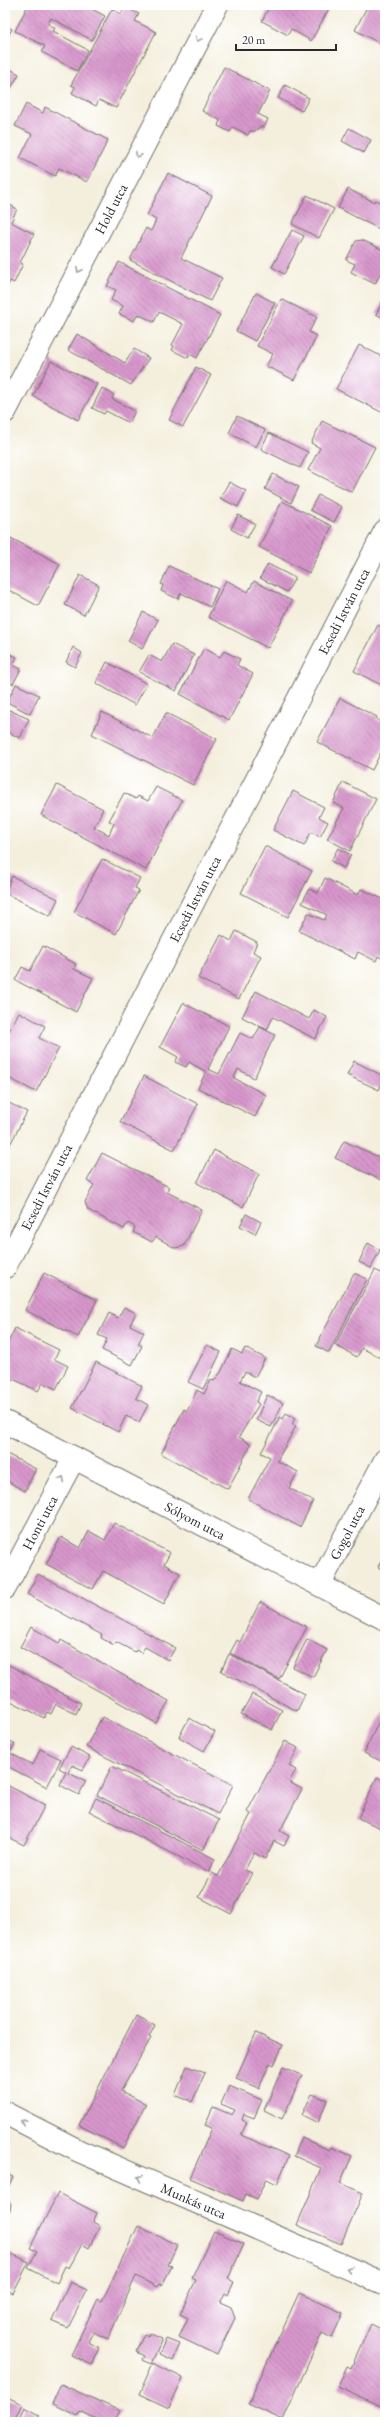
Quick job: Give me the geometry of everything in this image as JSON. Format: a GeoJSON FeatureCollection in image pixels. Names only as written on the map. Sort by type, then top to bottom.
{"type":"FeatureCollection","features":[{"type":"Feature","properties":{"kind":"street","name":"Hold utca"},"geometry":{"type":"LineString","coordinates":[[5,412],[217,5]]}},
{"type":"Feature","properties":{"kind":"street","name":"Ecsedi István utca"},"geometry":{"type":"LineString","coordinates":[[5,1267],[385,531]]}},
{"type":"Feature","properties":{"kind":"street","name":"Sólyom utca"},"geometry":{"type":"LineString","coordinates":[[5,1422],[385,1619]]}},
{"type":"Feature","properties":{"kind":"street","name":"Honti utca"},"geometry":{"type":"LineString","coordinates":[[5,1588],[74,1458]]}},
{"type":"Feature","properties":{"kind":"street","name":"Gogol utca"},"geometry":{"type":"LineString","coordinates":[[320,1584],[385,1460]]}},
{"type":"Feature","properties":{"kind":"street","name":"Munkás utca"},"geometry":{"type":"LineString","coordinates":[[5,2113],[80,2151],[385,2284]]}},
{"type":"Feature","properties":{"kind":"building"},"geometry":{"type":"Polygon","coordinates":[[[28,5],[84,5],[105,16],[92,40],[51,18],[48,24],[55,28],[53,31],[88,50],[77,71],[42,52],[45,46],[15,31],[28,5]]]}},
{"type":"Feature","properties":{"kind":"building"},"geometry":{"type":"Polygon","coordinates":[[[270,5],[331,5],[311,41],[291,29],[288,35],[262,21],[270,5]]]}},
{"type":"Feature","properties":{"kind":"building"},"geometry":{"type":"Polygon","coordinates":[[[368,5],[378,5],[385,9],[385,31],[379,43],[355,30],[368,5]]]}},
{"type":"Feature","properties":{"kind":"building"},"geometry":{"type":"Polygon","coordinates":[[[125,7],[139,14],[135,21],[156,32],[116,108],[99,100],[96,106],[72,93],[75,87],[71,85],[112,9],[121,14],[125,7]]]}},
{"type":"Feature","properties":{"kind":"building"},"geometry":{"type":"Polygon","coordinates":[[[5,25],[12,29],[5,42],[5,25]]]}},
{"type":"Feature","properties":{"kind":"building"},"geometry":{"type":"Polygon","coordinates":[[[5,66],[19,74],[10,90],[5,87],[5,66]]]}},
{"type":"Feature","properties":{"kind":"building"},"geometry":{"type":"Polygon","coordinates":[[[224,67],[270,91],[258,114],[268,119],[264,128],[261,126],[255,131],[250,131],[248,135],[233,127],[230,132],[218,126],[220,120],[202,111],[224,67]]]}},
{"type":"Feature","properties":{"kind":"building"},"geometry":{"type":"Polygon","coordinates":[[[285,85],[309,98],[302,111],[278,98],[285,85]]]}},
{"type":"Feature","properties":{"kind":"building"},"geometry":{"type":"Polygon","coordinates":[[[26,104],[43,113],[45,107],[108,140],[87,182],[59,168],[55,176],[20,158],[32,134],[15,126],[26,104]]]}},
{"type":"Feature","properties":{"kind":"building"},"geometry":{"type":"Polygon","coordinates":[[[349,128],[371,140],[364,153],[342,141],[349,128]]]}},
{"type":"Feature","properties":{"kind":"building"},"geometry":{"type":"Polygon","coordinates":[[[168,173],[212,196],[181,258],[222,278],[210,301],[130,260],[146,228],[151,231],[156,220],[147,215],[168,173]]]}},
{"type":"Feature","properties":{"kind":"building"},"geometry":{"type":"Polygon","coordinates":[[[348,189],[374,202],[375,200],[385,205],[385,232],[338,208],[348,189]]]}},
{"type":"Feature","properties":{"kind":"building"},"geometry":{"type":"Polygon","coordinates":[[[307,195],[334,209],[319,238],[292,224],[307,195]]]}},
{"type":"Feature","properties":{"kind":"building"},"geometry":{"type":"Polygon","coordinates":[[[5,202],[17,209],[11,222],[34,234],[20,263],[23,264],[14,283],[10,281],[5,292],[5,202]]]}},
{"type":"Feature","properties":{"kind":"building"},"geometry":{"type":"Polygon","coordinates":[[[292,230],[304,236],[284,274],[272,267],[292,230]]]}},
{"type":"Feature","properties":{"kind":"building"},"geometry":{"type":"Polygon","coordinates":[[[362,240],[385,251],[385,277],[380,274],[375,284],[351,272],[355,264],[346,260],[356,241],[362,240]]]}},
{"type":"Feature","properties":{"kind":"building"},"geometry":{"type":"Polygon","coordinates":[[[119,262],[220,315],[197,358],[190,354],[188,358],[172,350],[174,346],[172,345],[183,324],[159,312],[154,322],[138,314],[134,321],[119,314],[123,306],[111,300],[116,290],[107,286],[119,262]]]}},
{"type":"Feature","properties":{"kind":"building"},"geometry":{"type":"Polygon","coordinates":[[[256,293],[275,303],[255,341],[236,331],[256,293]]]}},
{"type":"Feature","properties":{"kind":"building"},"geometry":{"type":"Polygon","coordinates":[[[385,297],[385,319],[376,314],[385,297]]]}},
{"type":"Feature","properties":{"kind":"building"},"geometry":{"type":"Polygon","coordinates":[[[281,299],[317,317],[309,332],[317,336],[294,380],[266,366],[273,354],[257,346],[281,299]]]}},
{"type":"Feature","properties":{"kind":"building"},"geometry":{"type":"Polygon","coordinates":[[[77,334],[125,363],[134,349],[149,358],[131,385],[68,350],[77,334]]]}},
{"type":"Feature","properties":{"kind":"building"},"geometry":{"type":"Polygon","coordinates":[[[359,345],[385,358],[385,414],[336,389],[359,345]]]}},
{"type":"Feature","properties":{"kind":"building"},"geometry":{"type":"Polygon","coordinates":[[[51,361],[97,384],[78,420],[33,396],[51,361]]]}},
{"type":"Feature","properties":{"kind":"building"},"geometry":{"type":"Polygon","coordinates":[[[196,367],[211,375],[183,427],[169,420],[196,367]]]}},
{"type":"Feature","properties":{"kind":"building"},"geometry":{"type":"Polygon","coordinates":[[[102,388],[114,395],[112,399],[135,411],[129,423],[106,411],[104,414],[92,408],[102,388]]]}},
{"type":"Feature","properties":{"kind":"building"},"geometry":{"type":"Polygon","coordinates":[[[237,416],[265,430],[256,447],[229,433],[237,416]]]}},
{"type":"Feature","properties":{"kind":"building"},"geometry":{"type":"Polygon","coordinates":[[[322,421],[375,447],[352,492],[308,470],[320,448],[311,443],[322,421]]]}},
{"type":"Feature","properties":{"kind":"building"},"geometry":{"type":"Polygon","coordinates":[[[269,433],[308,452],[300,468],[261,449],[269,433]]]}},
{"type":"Feature","properties":{"kind":"building"},"geometry":{"type":"Polygon","coordinates":[[[273,474],[299,487],[291,503],[265,489],[273,474]]]}},
{"type":"Feature","properties":{"kind":"building"},"geometry":{"type":"Polygon","coordinates":[[[229,482],[246,491],[238,507],[220,498],[229,482]]]}},
{"type":"Feature","properties":{"kind":"building"},"geometry":{"type":"Polygon","coordinates":[[[318,495],[342,507],[334,522],[310,510],[318,495]]]}},
{"type":"Feature","properties":{"kind":"building"},"geometry":{"type":"Polygon","coordinates":[[[282,501],[332,526],[309,573],[259,547],[282,501]]]}},
{"type":"Feature","properties":{"kind":"building"},"geometry":{"type":"Polygon","coordinates":[[[238,515],[255,524],[247,538],[231,529],[238,515]]]}},
{"type":"Feature","properties":{"kind":"building"},"geometry":{"type":"Polygon","coordinates":[[[5,535],[60,564],[38,606],[5,588],[5,535]]]}},
{"type":"Feature","properties":{"kind":"building"},"geometry":{"type":"Polygon","coordinates":[[[268,564],[295,578],[287,592],[260,578],[268,564]]]}},
{"type":"Feature","properties":{"kind":"building"},"geometry":{"type":"Polygon","coordinates":[[[169,566],[218,589],[210,607],[181,593],[178,599],[161,591],[163,585],[161,584],[169,566]]]}},
{"type":"Feature","properties":{"kind":"building"},"geometry":{"type":"Polygon","coordinates":[[[80,575],[99,585],[84,615],[65,605],[80,575]]]}},
{"type":"Feature","properties":{"kind":"building"},"geometry":{"type":"Polygon","coordinates":[[[226,580],[248,592],[254,581],[292,601],[268,648],[208,617],[226,580]]]}},
{"type":"Feature","properties":{"kind":"building"},"geometry":{"type":"Polygon","coordinates":[[[143,612],[158,620],[142,649],[128,641],[143,612]]]}},
{"type":"Feature","properties":{"kind":"building"},"geometry":{"type":"Polygon","coordinates":[[[378,625],[385,629],[385,687],[354,671],[378,625]]]}},
{"type":"Feature","properties":{"kind":"building"},"geometry":{"type":"Polygon","coordinates":[[[172,644],[194,655],[176,691],[139,672],[149,655],[162,662],[172,644]]]}},
{"type":"Feature","properties":{"kind":"building"},"geometry":{"type":"Polygon","coordinates":[[[73,647],[82,653],[75,667],[66,662],[73,647]]]}},
{"type":"Feature","properties":{"kind":"building"},"geometry":{"type":"Polygon","coordinates":[[[204,648],[220,657],[224,651],[240,659],[237,665],[253,674],[229,720],[180,694],[204,648]]]}},
{"type":"Feature","properties":{"kind":"building"},"geometry":{"type":"Polygon","coordinates":[[[5,652],[17,657],[13,665],[21,669],[13,684],[5,680],[5,652]]]}},
{"type":"Feature","properties":{"kind":"building"},"geometry":{"type":"Polygon","coordinates":[[[107,662],[147,684],[135,705],[96,683],[107,662]]]}},
{"type":"Feature","properties":{"kind":"building"},"geometry":{"type":"Polygon","coordinates":[[[16,684],[39,695],[30,714],[7,702],[16,684]]]}},
{"type":"Feature","properties":{"kind":"building"},"geometry":{"type":"Polygon","coordinates":[[[340,698],[377,717],[376,719],[385,724],[385,744],[372,770],[317,742],[340,698]]]}},
{"type":"Feature","properties":{"kind":"building"},"geometry":{"type":"Polygon","coordinates":[[[5,708],[29,719],[20,738],[5,731],[5,708]]]}},
{"type":"Feature","properties":{"kind":"building"},"geometry":{"type":"Polygon","coordinates":[[[102,712],[153,738],[166,713],[217,739],[193,785],[92,734],[102,712]]]}},
{"type":"Feature","properties":{"kind":"building"},"geometry":{"type":"Polygon","coordinates":[[[343,782],[376,799],[350,851],[327,839],[344,808],[333,803],[343,782]]]}},
{"type":"Feature","properties":{"kind":"building"},"geometry":{"type":"Polygon","coordinates":[[[57,785],[103,809],[94,827],[109,835],[114,823],[109,821],[124,793],[136,799],[138,796],[148,801],[156,787],[182,800],[146,870],[41,815],[57,785]]]}},
{"type":"Feature","properties":{"kind":"building"},"geometry":{"type":"Polygon","coordinates":[[[293,791],[324,807],[319,817],[328,822],[320,837],[311,832],[304,846],[273,830],[293,791]]]}},
{"type":"Feature","properties":{"kind":"building"},"geometry":{"type":"Polygon","coordinates":[[[265,846],[312,871],[288,917],[241,893],[265,846]]]}},
{"type":"Feature","properties":{"kind":"building"},"geometry":{"type":"Polygon","coordinates":[[[338,848],[351,855],[344,868],[331,861],[338,848]]]}},
{"type":"Feature","properties":{"kind":"building"},"geometry":{"type":"Polygon","coordinates":[[[102,859],[140,878],[135,888],[139,890],[116,934],[74,912],[102,859]]]}},
{"type":"Feature","properties":{"kind":"building"},"geometry":{"type":"Polygon","coordinates":[[[12,876],[58,899],[50,916],[5,893],[12,876]]]}},
{"type":"Feature","properties":{"kind":"building"},"geometry":{"type":"Polygon","coordinates":[[[325,878],[358,895],[361,889],[385,900],[385,960],[378,956],[376,961],[358,952],[355,959],[299,931],[308,913],[324,920],[327,915],[302,903],[309,889],[318,893],[325,878]]]}},
{"type":"Feature","properties":{"kind":"building"},"geometry":{"type":"Polygon","coordinates":[[[236,931],[257,942],[253,952],[261,956],[239,999],[198,978],[221,935],[231,941],[236,931]]]}},
{"type":"Feature","properties":{"kind":"building"},"geometry":{"type":"Polygon","coordinates":[[[43,946],[76,964],[74,969],[93,978],[76,1012],[15,980],[22,967],[30,971],[43,946]]]}},
{"type":"Feature","properties":{"kind":"building"},"geometry":{"type":"Polygon","coordinates":[[[256,991],[309,1019],[314,1010],[327,1017],[315,1039],[273,1017],[267,1030],[242,1017],[256,991]]]}},
{"type":"Feature","properties":{"kind":"building"},"geometry":{"type":"Polygon","coordinates":[[[183,1003],[229,1026],[208,1069],[219,1074],[240,1033],[253,1039],[260,1027],[275,1035],[254,1078],[238,1069],[234,1078],[266,1095],[255,1117],[198,1088],[206,1072],[189,1062],[186,1067],[175,1062],[178,1057],[160,1047],[183,1003]]]}},
{"type":"Feature","properties":{"kind":"building"},"geometry":{"type":"Polygon","coordinates":[[[19,1012],[45,1026],[39,1038],[59,1048],[36,1092],[5,1076],[5,1039],[19,1012]]]}},
{"type":"Feature","properties":{"kind":"building"},"geometry":{"type":"Polygon","coordinates":[[[354,1061],[385,1077],[379,1090],[347,1075],[354,1061]]]}},
{"type":"Feature","properties":{"kind":"building"},"geometry":{"type":"Polygon","coordinates":[[[144,1076],[198,1104],[174,1150],[120,1122],[144,1076]]]}},
{"type":"Feature","properties":{"kind":"building"},"geometry":{"type":"Polygon","coordinates":[[[5,1101],[27,1112],[5,1154],[5,1101]]]}},
{"type":"Feature","properties":{"kind":"building"},"geometry":{"type":"Polygon","coordinates":[[[344,1141],[385,1160],[385,1182],[335,1158],[344,1141]]]}},
{"type":"Feature","properties":{"kind":"building"},"geometry":{"type":"Polygon","coordinates":[[[214,1150],[259,1174],[243,1207],[197,1183],[214,1150]]]}},
{"type":"Feature","properties":{"kind":"building"},"geometry":{"type":"Polygon","coordinates":[[[102,1153],[169,1187],[167,1192],[202,1210],[184,1246],[175,1248],[156,1237],[152,1242],[133,1232],[135,1227],[128,1223],[124,1229],[88,1210],[85,1202],[94,1185],[87,1181],[102,1153]]]}},
{"type":"Feature","properties":{"kind":"building"},"geometry":{"type":"Polygon","coordinates":[[[246,1214],[261,1222],[255,1234],[240,1226],[246,1214]]]}},
{"type":"Feature","properties":{"kind":"building"},"geometry":{"type":"Polygon","coordinates":[[[368,1243],[380,1250],[371,1268],[359,1262],[368,1243]]]}},
{"type":"Feature","properties":{"kind":"building"},"geometry":{"type":"Polygon","coordinates":[[[375,1270],[385,1275],[384,1360],[362,1348],[357,1357],[335,1345],[375,1270]]]}},
{"type":"Feature","properties":{"kind":"building"},"geometry":{"type":"Polygon","coordinates":[[[44,1273],[97,1300],[78,1337],[25,1310],[44,1273]]]}},
{"type":"Feature","properties":{"kind":"building"},"geometry":{"type":"Polygon","coordinates":[[[354,1273],[367,1279],[329,1353],[316,1346],[354,1273]]]}},
{"type":"Feature","properties":{"kind":"building"},"geometry":{"type":"Polygon","coordinates":[[[124,1307],[136,1313],[130,1325],[144,1332],[138,1344],[142,1346],[132,1365],[102,1350],[107,1339],[98,1335],[109,1313],[118,1318],[124,1307]]]}},
{"type":"Feature","properties":{"kind":"building"},"geometry":{"type":"Polygon","coordinates":[[[15,1328],[59,1350],[54,1359],[68,1366],[56,1389],[43,1383],[38,1391],[5,1375],[5,1349],[15,1328]]]}},
{"type":"Feature","properties":{"kind":"building"},"geometry":{"type":"Polygon","coordinates":[[[207,1345],[221,1352],[203,1389],[188,1382],[207,1345]]]}},
{"type":"Feature","properties":{"kind":"building"},"geometry":{"type":"Polygon","coordinates":[[[245,1348],[265,1358],[255,1377],[245,1372],[240,1381],[261,1392],[256,1402],[259,1404],[239,1437],[251,1444],[228,1489],[161,1454],[184,1409],[187,1411],[197,1390],[204,1394],[211,1380],[214,1381],[221,1372],[232,1349],[242,1354],[245,1348]]]}},
{"type":"Feature","properties":{"kind":"building"},"geometry":{"type":"Polygon","coordinates":[[[96,1362],[142,1386],[136,1398],[148,1405],[139,1422],[126,1416],[118,1432],[72,1408],[96,1362]]]}},
{"type":"Feature","properties":{"kind":"building"},"geometry":{"type":"Polygon","coordinates":[[[267,1395],[283,1403],[271,1427],[256,1420],[267,1395]]]}},
{"type":"Feature","properties":{"kind":"building"},"geometry":{"type":"Polygon","coordinates":[[[286,1413],[295,1418],[292,1424],[296,1426],[277,1461],[298,1472],[289,1488],[313,1501],[300,1527],[248,1499],[270,1457],[261,1453],[280,1417],[283,1419],[286,1413]]]}},
{"type":"Feature","properties":{"kind":"building"},"geometry":{"type":"Polygon","coordinates":[[[5,1453],[36,1469],[25,1491],[5,1480],[5,1453]]]}},
{"type":"Feature","properties":{"kind":"building"},"geometry":{"type":"Polygon","coordinates":[[[114,1523],[170,1553],[164,1564],[180,1573],[164,1604],[103,1571],[93,1589],[46,1564],[61,1537],[80,1548],[89,1531],[105,1540],[114,1523]]]}},
{"type":"Feature","properties":{"kind":"building"},"geometry":{"type":"Polygon","coordinates":[[[385,1553],[385,1571],[378,1567],[385,1553]]]}},
{"type":"Feature","properties":{"kind":"building"},"geometry":{"type":"Polygon","coordinates":[[[38,1574],[175,1648],[168,1660],[145,1647],[141,1653],[136,1650],[135,1652],[116,1642],[114,1645],[101,1638],[102,1635],[27,1594],[38,1574]]]}},
{"type":"Feature","properties":{"kind":"building"},"geometry":{"type":"Polygon","coordinates":[[[260,1602],[307,1627],[279,1679],[230,1653],[237,1640],[240,1642],[260,1602]]]}},
{"type":"Feature","properties":{"kind":"building"},"geometry":{"type":"Polygon","coordinates":[[[31,1627],[59,1643],[61,1640],[169,1701],[156,1723],[20,1647],[31,1627]]]}},
{"type":"Feature","properties":{"kind":"building"},"geometry":{"type":"Polygon","coordinates":[[[307,1639],[327,1650],[313,1677],[293,1667],[307,1639]]]}},
{"type":"Feature","properties":{"kind":"building"},"geometry":{"type":"Polygon","coordinates":[[[229,1654],[305,1694],[297,1711],[221,1671],[229,1654]]]}},
{"type":"Feature","properties":{"kind":"building"},"geometry":{"type":"Polygon","coordinates":[[[5,1663],[81,1703],[76,1714],[56,1704],[51,1714],[47,1712],[44,1718],[5,1698],[5,1663]]]}},
{"type":"Feature","properties":{"kind":"building"},"geometry":{"type":"Polygon","coordinates":[[[252,1694],[282,1710],[272,1730],[241,1714],[252,1694]]]}},
{"type":"Feature","properties":{"kind":"building"},"geometry":{"type":"Polygon","coordinates":[[[385,1708],[385,1763],[364,1753],[385,1708]]]}},
{"type":"Feature","properties":{"kind":"building"},"geometry":{"type":"Polygon","coordinates":[[[102,1717],[233,1785],[218,1814],[86,1747],[102,1717]]]}},
{"type":"Feature","properties":{"kind":"building"},"geometry":{"type":"Polygon","coordinates":[[[189,1718],[215,1732],[204,1751],[179,1737],[189,1718]]]}},
{"type":"Feature","properties":{"kind":"building"},"geometry":{"type":"Polygon","coordinates":[[[5,1739],[15,1744],[10,1753],[33,1765],[40,1749],[61,1759],[47,1787],[5,1765],[5,1739]]]}},
{"type":"Feature","properties":{"kind":"building"},"geometry":{"type":"Polygon","coordinates":[[[285,1741],[298,1748],[289,1766],[296,1770],[289,1782],[302,1789],[280,1831],[289,1836],[284,1846],[274,1841],[265,1859],[254,1853],[245,1870],[252,1873],[231,1914],[199,1897],[212,1873],[218,1876],[251,1814],[247,1812],[285,1741]]]}},
{"type":"Feature","properties":{"kind":"building"},"geometry":{"type":"Polygon","coordinates":[[[71,1747],[90,1757],[83,1770],[72,1765],[68,1773],[86,1781],[79,1795],[60,1785],[66,1772],[59,1768],[71,1747]]]}},
{"type":"Feature","properties":{"kind":"building"},"geometry":{"type":"Polygon","coordinates":[[[112,1766],[219,1820],[203,1850],[97,1795],[112,1766]]]}},
{"type":"Feature","properties":{"kind":"building"},"geometry":{"type":"Polygon","coordinates":[[[377,1777],[385,1781],[385,1830],[358,1818],[377,1777]]]}},
{"type":"Feature","properties":{"kind":"building"},"geometry":{"type":"Polygon","coordinates":[[[5,1784],[45,1805],[24,1845],[5,1836],[5,1784]]]}},
{"type":"Feature","properties":{"kind":"building"},"geometry":{"type":"Polygon","coordinates":[[[96,1798],[215,1859],[209,1872],[89,1811],[96,1798]]]}},
{"type":"Feature","properties":{"kind":"building"},"geometry":{"type":"Polygon","coordinates":[[[136,2015],[155,2025],[149,2037],[151,2038],[121,2091],[146,2104],[123,2148],[79,2125],[136,2015]]]}},
{"type":"Feature","properties":{"kind":"building"},"geometry":{"type":"Polygon","coordinates":[[[256,2033],[283,2045],[274,2065],[270,2063],[259,2088],[236,2078],[256,2033]]]}},
{"type":"Feature","properties":{"kind":"building"},"geometry":{"type":"Polygon","coordinates":[[[187,2066],[205,2073],[192,2102],[175,2095],[187,2066]]]}},
{"type":"Feature","properties":{"kind":"building"},"geometry":{"type":"Polygon","coordinates":[[[283,2067],[302,2075],[282,2119],[264,2110],[283,2067]]]}},
{"type":"Feature","properties":{"kind":"building"},"geometry":{"type":"Polygon","coordinates":[[[229,2086],[262,2100],[254,2118],[244,2114],[242,2120],[247,2122],[241,2135],[289,2156],[277,2184],[266,2179],[257,2199],[246,2194],[243,2201],[190,2178],[212,2128],[205,2125],[213,2107],[232,2115],[235,2110],[221,2104],[229,2086]]]}},
{"type":"Feature","properties":{"kind":"building"},"geometry":{"type":"Polygon","coordinates":[[[312,2094],[327,2100],[318,2123],[302,2115],[312,2094]]]}},
{"type":"Feature","properties":{"kind":"building"},"geometry":{"type":"Polygon","coordinates":[[[302,2138],[329,2150],[331,2147],[352,2156],[340,2183],[363,2193],[341,2244],[297,2225],[321,2168],[294,2156],[302,2138]]]}},
{"type":"Feature","properties":{"kind":"building"},"geometry":{"type":"Polygon","coordinates":[[[5,2173],[13,2177],[5,2194],[5,2173]]]}},
{"type":"Feature","properties":{"kind":"building"},"geometry":{"type":"Polygon","coordinates":[[[58,2193],[97,2213],[93,2222],[100,2226],[89,2248],[82,2244],[69,2268],[65,2266],[57,2283],[28,2268],[37,2251],[30,2248],[58,2193]]]}},
{"type":"Feature","properties":{"kind":"building"},"geometry":{"type":"Polygon","coordinates":[[[5,2195],[11,2204],[10,2211],[5,2217],[5,2195]]]}},
{"type":"Feature","properties":{"kind":"building"},"geometry":{"type":"Polygon","coordinates":[[[138,2226],[177,2245],[168,2265],[172,2266],[162,2285],[159,2284],[157,2287],[136,2276],[108,2339],[93,2332],[88,2342],[100,2348],[92,2365],[71,2355],[98,2299],[102,2301],[138,2226]]]}},
{"type":"Feature","properties":{"kind":"building"},"geometry":{"type":"Polygon","coordinates":[[[214,2231],[244,2244],[228,2279],[234,2282],[228,2295],[225,2293],[220,2303],[231,2308],[235,2318],[217,2355],[179,2337],[188,2318],[180,2314],[196,2280],[192,2278],[214,2231]]]}},
{"type":"Feature","properties":{"kind":"building"},"geometry":{"type":"Polygon","coordinates":[[[10,2253],[29,2262],[13,2293],[5,2289],[5,2263],[10,2253]]]}},
{"type":"Feature","properties":{"kind":"building"},"geometry":{"type":"Polygon","coordinates":[[[70,2282],[87,2290],[68,2328],[52,2321],[70,2282]]]}},
{"type":"Feature","properties":{"kind":"building"},"geometry":{"type":"Polygon","coordinates":[[[299,2293],[343,2313],[332,2338],[322,2333],[283,2420],[248,2404],[299,2293]]]}},
{"type":"Feature","properties":{"kind":"building"},"geometry":{"type":"Polygon","coordinates":[[[371,2324],[385,2331],[385,2408],[338,2387],[347,2366],[351,2368],[371,2324]]]}},
{"type":"Feature","properties":{"kind":"building"},"geometry":{"type":"Polygon","coordinates":[[[149,2333],[162,2339],[151,2364],[142,2360],[144,2356],[136,2352],[144,2334],[148,2336],[149,2333]]]}},
{"type":"Feature","properties":{"kind":"building"},"geometry":{"type":"Polygon","coordinates":[[[166,2339],[179,2344],[172,2360],[159,2354],[166,2339]]]}},
{"type":"Feature","properties":{"kind":"building"},"geometry":{"type":"Polygon","coordinates":[[[153,2363],[183,2378],[169,2408],[139,2394],[153,2363]]]}},
{"type":"Feature","properties":{"kind":"building"},"geometry":{"type":"Polygon","coordinates":[[[61,2384],[120,2411],[114,2422],[101,2422],[80,2412],[78,2416],[52,2404],[61,2384]]]}},
{"type":"Feature","properties":{"kind":"building"},"geometry":{"type":"Polygon","coordinates":[[[5,2396],[22,2404],[13,2422],[5,2422],[5,2396]]]}},
{"type":"Feature","properties":{"kind":"building"},"geometry":{"type":"Polygon","coordinates":[[[24,2407],[39,2415],[36,2422],[18,2422],[24,2407]]]}}]}
